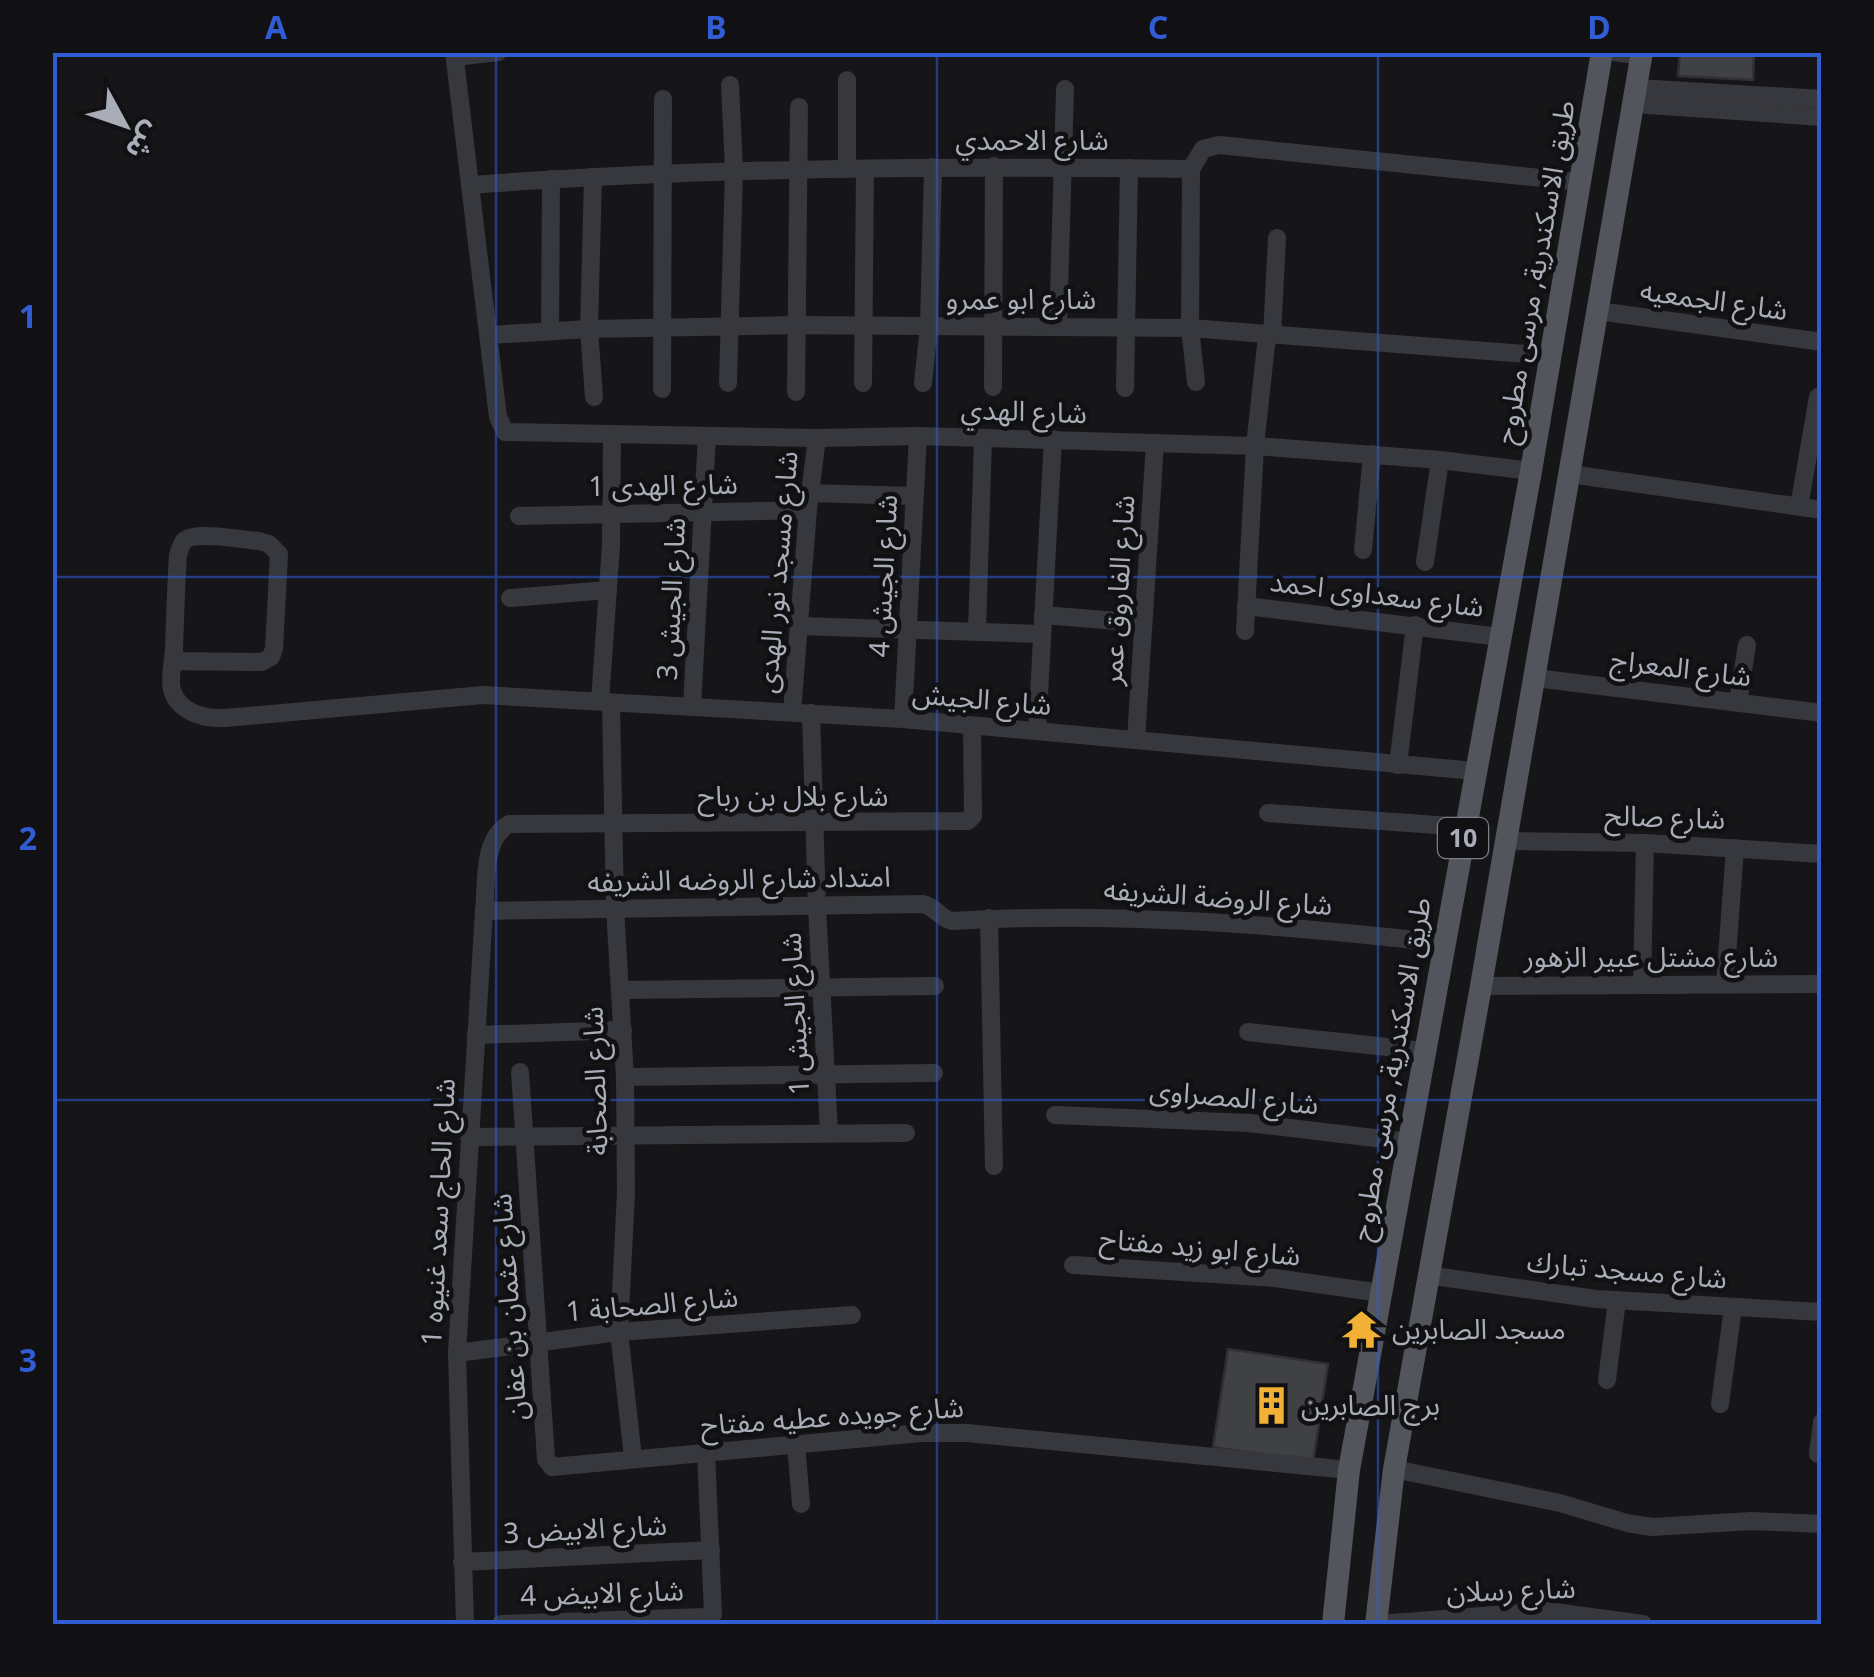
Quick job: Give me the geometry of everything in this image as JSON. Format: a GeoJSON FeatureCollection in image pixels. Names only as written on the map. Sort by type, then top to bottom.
{"type":"FeatureCollection","features":[{"type":"Feature","properties":{"kind":"main road","name":"طريق الاسكندرية, مرسى مطروح"},"geometry":{"type":"LineString","coordinates":[[1333,1624],[1350,1470],[1531,471],[1602,52]]}},
{"type":"Feature","properties":{"kind":"main road","name":"10"},"geometry":{"type":"LineString","coordinates":[[1378,1624],[1394,1469],[1482,986],[1642,54]]}},
{"type":"Feature","properties":{"kind":"main road"},"geometry":{"type":"LineString","coordinates":[[1398,1194],[1442,1201]]}},
{"type":"Feature","properties":{"kind":"street"},"geometry":{"type":"LineString","coordinates":[[489,336],[455,55],[498,52]]}},
{"type":"Feature","properties":{"kind":"street"},"geometry":{"type":"LineString","coordinates":[[1614,52],[1642,54]]}},
{"type":"Feature","properties":{"kind":"street"},"geometry":{"type":"LineString","coordinates":[[848,80],[864,325],[862,383]]}},
{"type":"Feature","properties":{"kind":"street"},"geometry":{"type":"LineString","coordinates":[[728,384],[734,170],[730,85]]}},
{"type":"Feature","properties":{"kind":"street"},"geometry":{"type":"LineString","coordinates":[[1058,326],[1065,89]]}},
{"type":"Feature","properties":{"kind":"street"},"geometry":{"type":"LineString","coordinates":[[1636,96],[1822,99]]}},
{"type":"Feature","properties":{"kind":"street"},"geometry":{"type":"LineString","coordinates":[[1636,96],[1822,117]]}},
{"type":"Feature","properties":{"kind":"street"},"geometry":{"type":"LineString","coordinates":[[662,100],[662,390]]}},
{"type":"Feature","properties":{"kind":"street"},"geometry":{"type":"LineString","coordinates":[[796,392],[799,108]]}},
{"type":"Feature","properties":{"kind":"street"},"geometry":{"type":"LineString","coordinates":[[1196,382],[1190,328],[1190,169],[1203,150],[1219,145],[1580,182]]}},
{"type":"Feature","properties":{"kind":"street"},"geometry":{"type":"LineString","coordinates":[[992,387],[994,166]]}},
{"type":"Feature","properties":{"kind":"street","name":"شارع الاحمدي"},"geometry":{"type":"LineString","coordinates":[[470,185],[734,170],[994,166],[1190,169]]}},
{"type":"Feature","properties":{"kind":"street"},"geometry":{"type":"LineString","coordinates":[[923,383],[929,326],[933,167]]}},
{"type":"Feature","properties":{"kind":"street"},"geometry":{"type":"LineString","coordinates":[[1125,388],[1129,168]]}},
{"type":"Feature","properties":{"kind":"street"},"geometry":{"type":"LineString","coordinates":[[593,178],[589,329],[594,397]]}},
{"type":"Feature","properties":{"kind":"street"},"geometry":{"type":"LineString","coordinates":[[550,332],[551,179]]}},
{"type":"Feature","properties":{"kind":"street"},"geometry":{"type":"LineString","coordinates":[[1245,630],[1255,446],[1270,336],[1276,238]]}},
{"type":"Feature","properties":{"kind":"street","name":"شارع الجمعيه"},"geometry":{"type":"LineString","coordinates":[[1598,310],[1822,342]]}},
{"type":"Feature","properties":{"kind":"street","name":"شارع ابو عمرو"},"geometry":{"type":"LineString","coordinates":[[489,336],[589,329],[797,325],[1190,328],[1550,356]]}},
{"type":"Feature","properties":{"kind":"street","name":"شارع الهدي"},"geometry":{"type":"LineString","coordinates":[[489,336],[500,426],[514,434],[918,436],[1255,446],[1531,471]]}},
{"type":"Feature","properties":{"kind":"street"},"geometry":{"type":"LineString","coordinates":[[1798,508],[1818,397]]}},
{"type":"Feature","properties":{"kind":"street","name":"شارع الصحابة"},"geometry":{"type":"LineString","coordinates":[[612,436],[605,702],[625,1077],[619,1332],[634,1458]]}},
{"type":"Feature","properties":{"kind":"street","name":"شارع الجيش 3"},"geometry":{"type":"LineString","coordinates":[[692,706],[706,436]]}},
{"type":"Feature","properties":{"kind":"street","name":"شارع الجيش 4"},"geometry":{"type":"LineString","coordinates":[[903,719],[918,436]]}},
{"type":"Feature","properties":{"kind":"street","name":"شارع مسجد نور الهدى"},"geometry":{"type":"LineString","coordinates":[[801,713],[799,626],[818,438]]}},
{"type":"Feature","properties":{"kind":"street"},"geometry":{"type":"LineString","coordinates":[[977,632],[983,438]]}},
{"type":"Feature","properties":{"kind":"street"},"geometry":{"type":"LineString","coordinates":[[1036,731],[1053,439]]}},
{"type":"Feature","properties":{"kind":"street","name":"شارع الفاروق عمر"},"geometry":{"type":"LineString","coordinates":[[1136,740],[1154,443]]}},
{"type":"Feature","properties":{"kind":"street"},"geometry":{"type":"LineString","coordinates":[[1363,550],[1372,454]]}},
{"type":"Feature","properties":{"kind":"street"},"geometry":{"type":"LineString","coordinates":[[1425,562],[1440,460]]}},
{"type":"Feature","properties":{"kind":"street"},"geometry":{"type":"LineString","coordinates":[[1570,474],[1822,510]]}},
{"type":"Feature","properties":{"kind":"street","name":"شارع الهدى 1"},"geometry":{"type":"LineString","coordinates":[[520,516],[704,512],[914,496]]}},
{"type":"Feature","properties":{"kind":"street"},"geometry":{"type":"LineString","coordinates":[[198,536],[259,541],[274,548],[279,562],[274,648],[270,657],[262,662],[173,660],[178,554],[185,540],[198,536]]}},
{"type":"Feature","properties":{"kind":"street"},"geometry":{"type":"LineString","coordinates":[[510,598],[608,590]]}},
{"type":"Feature","properties":{"kind":"street","name":"شارع سعداوى احمد"},"geometry":{"type":"LineString","coordinates":[[1246,606],[1500,636]]}},
{"type":"Feature","properties":{"kind":"street"},"geometry":{"type":"LineString","coordinates":[[799,626],[977,632],[1042,625],[1142,622]]}},
{"type":"Feature","properties":{"kind":"street"},"geometry":{"type":"LineString","coordinates":[[1398,764],[1415,625]]}},
{"type":"Feature","properties":{"kind":"street"},"geometry":{"type":"LineString","coordinates":[[1738,702],[1747,645]]}},
{"type":"Feature","properties":{"kind":"street","name":"شارع الجيش"},"geometry":{"type":"LineString","coordinates":[[173,660],[172,690],[194,714],[209,718],[483,695],[903,719],[1476,771]]}},
{"type":"Feature","properties":{"kind":"street","name":"شارع المعراج"},"geometry":{"type":"LineString","coordinates":[[1535,678],[1822,713]]}},
{"type":"Feature","properties":{"kind":"street","name":"شارع الجيش 1"},"geometry":{"type":"LineString","coordinates":[[801,713],[813,823],[830,1132]]}},
{"type":"Feature","properties":{"kind":"street","name":"شارع بلال بن رباح"},"geometry":{"type":"LineString","coordinates":[[522,824],[968,822],[973,816],[972,728]]}},
{"type":"Feature","properties":{"kind":"street"},"geometry":{"type":"LineString","coordinates":[[1268,813],[1465,827]]}},
{"type":"Feature","properties":{"kind":"street","name":"شارع الحاج سعد غنيوه 1"},"geometry":{"type":"LineString","coordinates":[[465,1624],[457,1353],[484,911],[491,840],[509,824],[522,824]]}},
{"type":"Feature","properties":{"kind":"street","name":"شارع صالح"},"geometry":{"type":"LineString","coordinates":[[1506,841],[1645,843],[1822,854]]}},
{"type":"Feature","properties":{"kind":"street"},"geometry":{"type":"LineString","coordinates":[[1642,984],[1645,843]]}},
{"type":"Feature","properties":{"kind":"street"},"geometry":{"type":"LineString","coordinates":[[1725,984],[1735,848]]}},
{"type":"Feature","properties":{"kind":"street","name":"امتداد شارع الروضه الشريفه"},"geometry":{"type":"LineString","coordinates":[[484,911],[923,904],[936,908],[952,921],[989,918]]}},
{"type":"Feature","properties":{"kind":"street","name":"شارع الروضة الشريفه"},"geometry":{"type":"LineString","coordinates":[[989,918],[1106,916],[1277,925],[1444,943]]}},
{"type":"Feature","properties":{"kind":"street"},"geometry":{"type":"LineString","coordinates":[[989,918],[994,1166]]}},
{"type":"Feature","properties":{"kind":"street","name":"شارع مشتل عبير الزهور"},"geometry":{"type":"LineString","coordinates":[[1482,986],[1822,984]]}},
{"type":"Feature","properties":{"kind":"street"},"geometry":{"type":"LineString","coordinates":[[620,990],[935,986]]}},
{"type":"Feature","properties":{"kind":"street"},"geometry":{"type":"LineString","coordinates":[[476,1035],[623,1030]]}},
{"type":"Feature","properties":{"kind":"street"},"geometry":{"type":"LineString","coordinates":[[1248,1032],[1424,1051]]}},
{"type":"Feature","properties":{"kind":"street","name":"شارع عثمان بن عفان"},"geometry":{"type":"LineString","coordinates":[[520,1072],[546,1458],[557,1468]]}},
{"type":"Feature","properties":{"kind":"street"},"geometry":{"type":"LineString","coordinates":[[625,1077],[934,1073]]}},
{"type":"Feature","properties":{"kind":"street","name":"شارع المصراوى"},"geometry":{"type":"LineString","coordinates":[[1055,1115],[1249,1123],[1408,1142]]}},
{"type":"Feature","properties":{"kind":"street"},"geometry":{"type":"LineString","coordinates":[[469,1137],[906,1133]]}},
{"type":"Feature","properties":{"kind":"street","name":"شارع ابو زيد مفتاح"},"geometry":{"type":"LineString","coordinates":[[1074,1265],[1275,1278],[1381,1293]]}},
{"type":"Feature","properties":{"kind":"street","name":"شارع مسجد تبارك"},"geometry":{"type":"LineString","coordinates":[[1428,1276],[1617,1300],[1822,1312]]}},
{"type":"Feature","properties":{"kind":"street"},"geometry":{"type":"LineString","coordinates":[[1607,1380],[1617,1300]]}},
{"type":"Feature","properties":{"kind":"street"},"geometry":{"type":"LineString","coordinates":[[1720,1404],[1734,1307]]}},
{"type":"Feature","properties":{"kind":"street","name":"شارع الصحابة 1"},"geometry":{"type":"LineString","coordinates":[[457,1353],[619,1332],[852,1315]]}},
{"type":"Feature","properties":{"kind":"street"},"geometry":{"type":"LineString","coordinates":[[1818,1454],[1822,1422]]}},
{"type":"Feature","properties":{"kind":"street","name":"شارع جويده عطيه مفتاح"},"geometry":{"type":"LineString","coordinates":[[557,1468],[796,1444],[967,1433],[1350,1470]]}},
{"type":"Feature","properties":{"kind":"street"},"geometry":{"type":"LineString","coordinates":[[796,1444],[801,1504]]}},
{"type":"Feature","properties":{"kind":"street"},"geometry":{"type":"LineString","coordinates":[[706,1452],[711,1550]]}},
{"type":"Feature","properties":{"kind":"street"},"geometry":{"type":"LineString","coordinates":[[1394,1469],[1560,1504],[1627,1524],[1822,1524]]}},
{"type":"Feature","properties":{"kind":"street","name":"شارع الابيض 3"},"geometry":{"type":"LineString","coordinates":[[462,1562],[711,1550]]}},
{"type":"Feature","properties":{"kind":"street","name":"شارع الابيض 4"},"geometry":{"type":"LineString","coordinates":[[501,1624],[705,1617],[713,1614],[714,1609],[711,1550]]}},
{"type":"Feature","properties":{"kind":"street","name":"شارع رسلان"},"geometry":{"type":"LineString","coordinates":[[1378,1624],[1547,1611],[1643,1624]]}},
{"type":"Feature","properties":{"kind":"building"},"geometry":{"type":"Polygon","coordinates":[[[1680,52],[1754,52],[1753,80],[1678,76],[1680,52]]]}},
{"type":"Feature","properties":{"kind":"building","name":"برج الصابرين"},"geometry":{"type":"Polygon","coordinates":[[[1228,1349],[1328,1364],[1313,1462],[1213,1447],[1228,1349]]]}},
{"type":"Feature","properties":{"kind":"place","name":"مسجد الصابرين"},"geometry":{"type":"Point","coordinates":[1362,1329]}},
{"type":"Feature","properties":{"kind":"place","name":"برج الصابرين"},"geometry":{"type":"Point","coordinates":[1271,1405]}}]}
